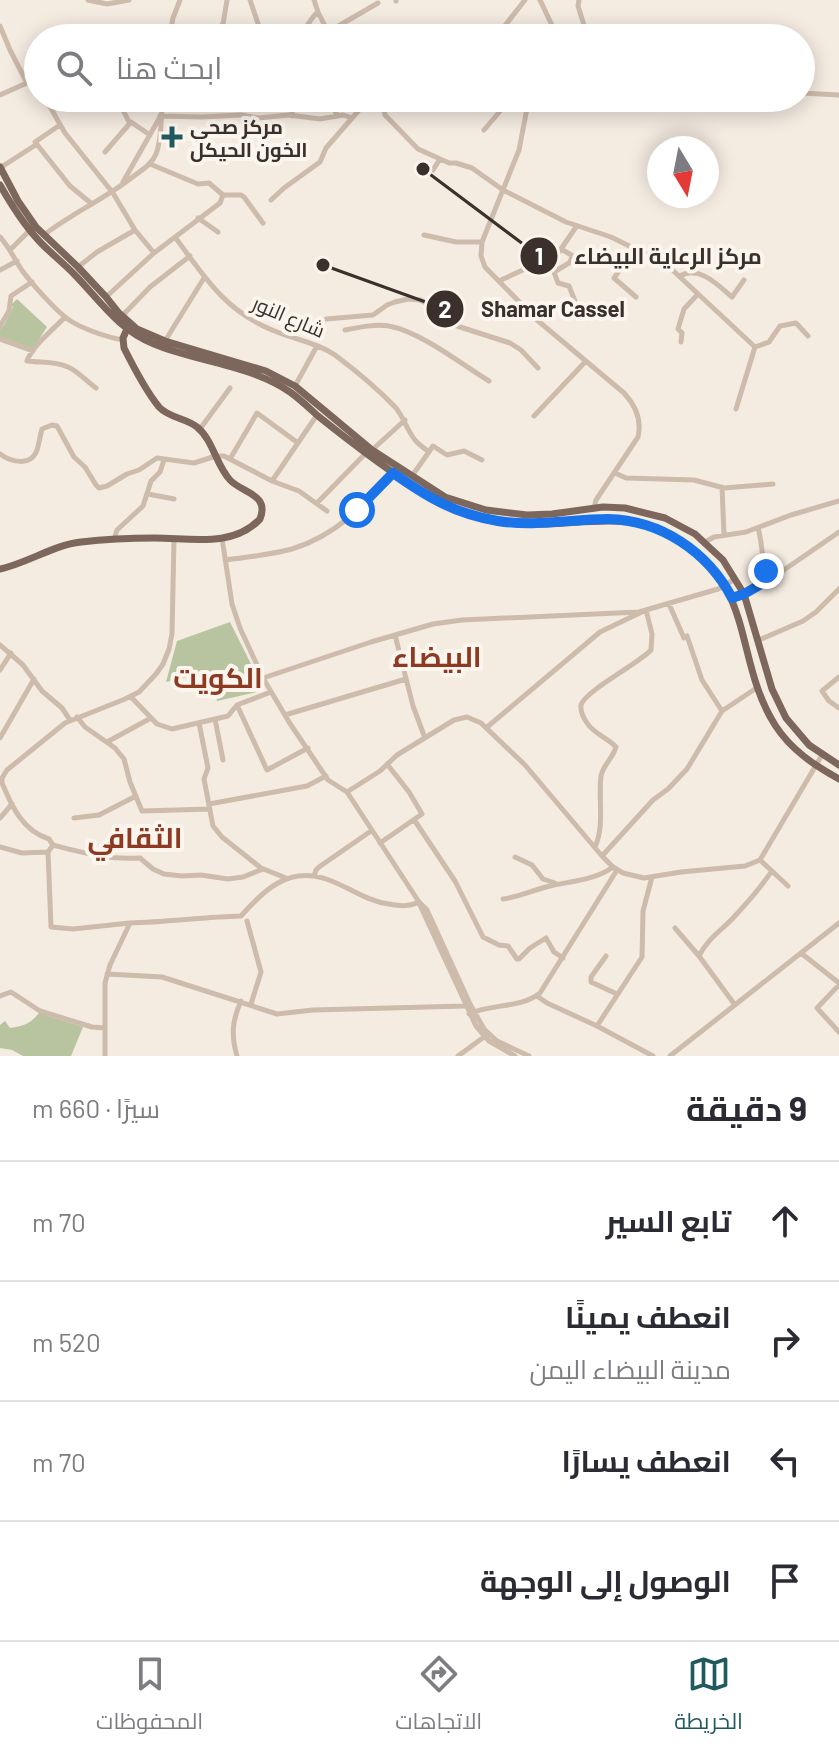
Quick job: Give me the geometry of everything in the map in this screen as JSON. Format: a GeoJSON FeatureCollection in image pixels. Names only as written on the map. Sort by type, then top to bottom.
{"type":"FeatureCollection","features":[{"type":"Feature","properties":{"kind":"main road"},"geometry":{"type":"LineString","coordinates":[[0,168],[24,210],[44,235],[137,329],[165,341],[266,371],[295,386],[369,452]]}},
{"type":"Feature","properties":{"kind":"main road"},"geometry":{"type":"LineString","coordinates":[[1,189],[30,230],[127,329],[163,348],[254,374],[290,392],[395,470],[422,494],[441,505],[486,519],[529,524],[617,519],[672,536],[703,558],[725,585],[732,598],[758,687],[781,733],[815,765],[839,779]]}},
{"type":"Feature","properties":{"kind":"main road"},"geometry":{"type":"LineString","coordinates":[[0,569],[21,564],[69,544],[114,539],[222,538],[257,523],[262,515],[263,507],[259,499],[230,480],[200,429],[158,405],[133,366],[123,340],[127,329]]}},
{"type":"Feature","properties":{"kind":"main road"},"geometry":{"type":"LineString","coordinates":[[395,470],[412,476],[445,497],[496,512],[535,515],[594,508],[625,508],[655,514],[687,529],[705,542],[736,578],[782,711],[796,732],[822,755],[839,765]]}},
{"type":"Feature","properties":{"kind":"main road"},"geometry":{"type":"LineString","coordinates":[[594,508],[596,519]]}},
{"type":"Feature","properties":{"kind":"street"},"geometry":{"type":"LineString","coordinates":[[88,0],[107,4],[129,0]]}},
{"type":"Feature","properties":{"kind":"street"},"geometry":{"type":"LineString","coordinates":[[172,24],[180,0]]}},
{"type":"Feature","properties":{"kind":"street"},"geometry":{"type":"LineString","coordinates":[[223,24],[227,0]]}},
{"type":"Feature","properties":{"kind":"street"},"geometry":{"type":"LineString","coordinates":[[250,0],[258,24]]}},
{"type":"Feature","properties":{"kind":"street"},"geometry":{"type":"LineString","coordinates":[[314,0],[324,24]]}},
{"type":"Feature","properties":{"kind":"street"},"geometry":{"type":"LineString","coordinates":[[506,24],[525,0]]}},
{"type":"Feature","properties":{"kind":"street"},"geometry":{"type":"LineString","coordinates":[[579,0],[584,24]]}},
{"type":"Feature","properties":{"kind":"street"},"geometry":{"type":"LineString","coordinates":[[542,1],[552,24]]}},
{"type":"Feature","properties":{"kind":"street"},"geometry":{"type":"LineString","coordinates":[[342,24],[378,3]]}},
{"type":"Feature","properties":{"kind":"street"},"geometry":{"type":"LineString","coordinates":[[310,24],[318,12]]}},
{"type":"Feature","properties":{"kind":"street"},"geometry":{"type":"LineString","coordinates":[[0,26],[24,77]]}},
{"type":"Feature","properties":{"kind":"street"},"geometry":{"type":"LineString","coordinates":[[0,95],[24,84]]}},
{"type":"Feature","properties":{"kind":"street"},"geometry":{"type":"LineString","coordinates":[[815,94],[839,95]]}},
{"type":"Feature","properties":{"kind":"street"},"geometry":{"type":"LineString","coordinates":[[53,112],[115,191],[135,230],[154,253]]}},
{"type":"Feature","properties":{"kind":"street"},"geometry":{"type":"LineString","coordinates":[[124,112],[129,122]]}},
{"type":"Feature","properties":{"kind":"street"},"geometry":{"type":"LineString","coordinates":[[44,235],[115,191],[150,164],[160,139],[161,112]]}},
{"type":"Feature","properties":{"kind":"street"},"geometry":{"type":"LineString","coordinates":[[292,116],[293,112]]}},
{"type":"Feature","properties":{"kind":"street"},"geometry":{"type":"LineString","coordinates":[[336,112],[338,116]]}},
{"type":"Feature","properties":{"kind":"street"},"geometry":{"type":"LineString","coordinates":[[271,200],[320,162],[326,148],[358,112]]}},
{"type":"Feature","properties":{"kind":"street"},"geometry":{"type":"LineString","coordinates":[[384,112],[418,149],[449,163],[472,168],[503,190],[576,227],[611,237],[666,264],[755,347]]}},
{"type":"Feature","properties":{"kind":"street"},"geometry":{"type":"LineString","coordinates":[[484,130],[499,112]]}},
{"type":"Feature","properties":{"kind":"street"},"geometry":{"type":"LineString","coordinates":[[526,112],[519,150],[482,242],[482,264],[530,313],[627,397],[639,417],[638,437],[596,500],[594,508]]}},
{"type":"Feature","properties":{"kind":"street"},"geometry":{"type":"LineString","coordinates":[[160,116],[241,115],[320,119],[347,115],[352,118]]}},
{"type":"Feature","properties":{"kind":"street"},"geometry":{"type":"LineString","coordinates":[[115,191],[127,176],[160,116]]}},
{"type":"Feature","properties":{"kind":"street"},"geometry":{"type":"LineString","coordinates":[[129,122],[150,135]]}},
{"type":"Feature","properties":{"kind":"street"},"geometry":{"type":"LineString","coordinates":[[105,152],[129,122]]}},
{"type":"Feature","properties":{"kind":"street"},"geometry":{"type":"LineString","coordinates":[[60,125],[35,142],[70,186],[93,205]]}},
{"type":"Feature","properties":{"kind":"street"},"geometry":{"type":"LineString","coordinates":[[0,168],[37,144]]}},
{"type":"Feature","properties":{"kind":"street"},"geometry":{"type":"LineString","coordinates":[[433,170],[440,159]]}},
{"type":"Feature","properties":{"kind":"street"},"geometry":{"type":"LineString","coordinates":[[150,164],[198,184],[209,183],[223,195],[241,195],[263,223]]}},
{"type":"Feature","properties":{"kind":"street"},"geometry":{"type":"LineString","coordinates":[[106,297],[154,253],[220,203],[223,195]]}},
{"type":"Feature","properties":{"kind":"street"},"geometry":{"type":"LineString","coordinates":[[198,218],[218,232]]}},
{"type":"Feature","properties":{"kind":"street"},"geometry":{"type":"LineString","coordinates":[[499,281],[525,269],[550,250],[559,252],[576,227]]}},
{"type":"Feature","properties":{"kind":"street"},"geometry":{"type":"LineString","coordinates":[[10,250],[30,230]]}},
{"type":"Feature","properties":{"kind":"street"},"geometry":{"type":"LineString","coordinates":[[78,267],[135,230]]}},
{"type":"Feature","properties":{"kind":"street"},"geometry":{"type":"LineString","coordinates":[[424,235],[456,242],[482,242]]}},
{"type":"Feature","properties":{"kind":"street"},"geometry":{"type":"LineString","coordinates":[[0,237],[32,282],[65,317],[123,340]]}},
{"type":"Feature","properties":{"kind":"street","name":"شارع النور"},"geometry":{"type":"LineString","coordinates":[[175,237],[204,278],[233,307],[252,321],[336,356],[389,401],[405,420],[414,438],[429,452]]}},
{"type":"Feature","properties":{"kind":"street"},"geometry":{"type":"LineString","coordinates":[[561,249],[590,262]]}},
{"type":"Feature","properties":{"kind":"street"},"geometry":{"type":"LineString","coordinates":[[635,249],[614,278],[636,297]]}},
{"type":"Feature","properties":{"kind":"street"},"geometry":{"type":"LineString","coordinates":[[122,316],[150,287],[190,256]]}},
{"type":"Feature","properties":{"kind":"street"},"geometry":{"type":"LineString","coordinates":[[573,256],[569,263],[554,272],[558,283],[569,286],[580,314]]}},
{"type":"Feature","properties":{"kind":"street"},"geometry":{"type":"LineString","coordinates":[[0,270],[17,261]]}},
{"type":"Feature","properties":{"kind":"street"},"geometry":{"type":"LineString","coordinates":[[680,276],[695,272],[712,280],[732,297],[744,280]]}},
{"type":"Feature","properties":{"kind":"street"},"geometry":{"type":"LineString","coordinates":[[165,341],[204,278]]}},
{"type":"Feature","properties":{"kind":"street"},"geometry":{"type":"LineString","coordinates":[[0,326],[9,311],[11,296],[32,282]]}},
{"type":"Feature","properties":{"kind":"street"},"geometry":{"type":"LineString","coordinates":[[681,342],[682,333],[678,329],[684,309],[698,294]]}},
{"type":"Feature","properties":{"kind":"street"},"geometry":{"type":"LineString","coordinates":[[326,319],[373,315],[395,302],[420,300],[454,325],[510,343],[538,368]]}},
{"type":"Feature","properties":{"kind":"street"},"geometry":{"type":"LineString","coordinates":[[65,317],[27,361],[67,366],[96,388]]}},
{"type":"Feature","properties":{"kind":"street"},"geometry":{"type":"LineString","coordinates":[[755,347],[769,342],[780,326],[796,323],[808,336]]}},
{"type":"Feature","properties":{"kind":"street"},"geometry":{"type":"LineString","coordinates":[[345,330],[364,326],[391,327],[433,346],[489,381]]}},
{"type":"Feature","properties":{"kind":"street"},"geometry":{"type":"LineString","coordinates":[[0,339],[33,351]]}},
{"type":"Feature","properties":{"kind":"street"},"geometry":{"type":"LineString","coordinates":[[295,386],[317,346]]}},
{"type":"Feature","properties":{"kind":"street"},"geometry":{"type":"LineString","coordinates":[[736,409],[755,347]]}},
{"type":"Feature","properties":{"kind":"street"},"geometry":{"type":"LineString","coordinates":[[534,416],[586,361]]}},
{"type":"Feature","properties":{"kind":"street"},"geometry":{"type":"LineString","coordinates":[[200,429],[230,388]]}},
{"type":"Feature","properties":{"kind":"street"},"geometry":{"type":"LineString","coordinates":[[230,459],[257,413],[298,443]]}},
{"type":"Feature","properties":{"kind":"street"},"geometry":{"type":"LineString","coordinates":[[272,481],[317,415]]}},
{"type":"Feature","properties":{"kind":"street"},"geometry":{"type":"LineString","coordinates":[[317,503],[405,420]]}},
{"type":"Feature","properties":{"kind":"street"},"geometry":{"type":"LineString","coordinates":[[0,454],[15,462],[30,459],[36,452],[42,429],[52,425],[57,426],[74,457],[85,467],[97,487],[107,486],[157,458],[197,463],[224,456],[272,481],[293,488],[327,511]]}},
{"type":"Feature","properties":{"kind":"street"},"geometry":{"type":"LineString","coordinates":[[412,476],[433,446],[449,456],[464,451],[482,460]]}},
{"type":"Feature","properties":{"kind":"street"},"geometry":{"type":"LineString","coordinates":[[114,539],[117,530],[141,509],[151,481],[160,472],[164,460]]}},
{"type":"Feature","properties":{"kind":"street"},"geometry":{"type":"LineString","coordinates":[[225,560],[285,551],[317,539],[349,518],[395,470]]}},
{"type":"Feature","properties":{"kind":"street"},"geometry":{"type":"LineString","coordinates":[[615,473],[626,478],[689,479],[722,487],[773,484]]}},
{"type":"Feature","properties":{"kind":"street"},"geometry":{"type":"LineString","coordinates":[[722,487],[724,535]]}},
{"type":"Feature","properties":{"kind":"street"},"geometry":{"type":"LineString","coordinates":[[148,494],[174,499]]}},
{"type":"Feature","properties":{"kind":"street"},"geometry":{"type":"LineString","coordinates":[[705,542],[839,501]]}},
{"type":"Feature","properties":{"kind":"street"},"geometry":{"type":"LineString","coordinates":[[758,528],[770,579]]}},
{"type":"Feature","properties":{"kind":"street"},"geometry":{"type":"LineString","coordinates":[[732,598],[770,579],[839,532]]}},
{"type":"Feature","properties":{"kind":"street"},"geometry":{"type":"LineString","coordinates":[[222,538],[232,604],[263,678],[326,776],[331,783],[347,792],[427,910],[484,1037],[506,1054],[515,1056]]}},
{"type":"Feature","properties":{"kind":"street"},"geometry":{"type":"LineString","coordinates":[[174,539],[174,607],[169,649],[156,674],[131,697],[77,717],[56,729],[7,770],[2,783],[22,821],[53,845],[120,860],[140,858],[164,874],[228,879],[263,869]]}},
{"type":"Feature","properties":{"kind":"street"},"geometry":{"type":"LineString","coordinates":[[486,728],[600,632],[646,610],[718,589],[736,578]]}},
{"type":"Feature","properties":{"kind":"street"},"geometry":{"type":"LineString","coordinates":[[759,640],[803,621],[839,589]]}},
{"type":"Feature","properties":{"kind":"street"},"geometry":{"type":"LineString","coordinates":[[669,604],[684,638],[687,636],[704,684],[722,711]]}},
{"type":"Feature","properties":{"kind":"street"},"geometry":{"type":"LineString","coordinates":[[263,678],[395,635],[453,621],[646,610]]}},
{"type":"Feature","properties":{"kind":"street"},"geometry":{"type":"LineString","coordinates":[[595,847],[599,836],[602,771],[616,749],[588,725],[581,706],[651,650],[651,629],[646,610]]}},
{"type":"Feature","properties":{"kind":"street"},"geometry":{"type":"LineString","coordinates":[[395,635],[425,738]]}},
{"type":"Feature","properties":{"kind":"street"},"geometry":{"type":"LineString","coordinates":[[0,645],[11,653],[70,720]]}},
{"type":"Feature","properties":{"kind":"street"},"geometry":{"type":"LineString","coordinates":[[0,670],[11,653]]}},
{"type":"Feature","properties":{"kind":"street"},"geometry":{"type":"LineString","coordinates":[[839,677],[822,691],[839,708]]}},
{"type":"Feature","properties":{"kind":"street"},"geometry":{"type":"LineString","coordinates":[[0,738],[34,679]]}},
{"type":"Feature","properties":{"kind":"street"},"geometry":{"type":"LineString","coordinates":[[285,715],[406,679]]}},
{"type":"Feature","properties":{"kind":"street"},"geometry":{"type":"LineString","coordinates":[[602,856],[653,800],[687,769],[722,711],[758,687]]}},
{"type":"Feature","properties":{"kind":"street"},"geometry":{"type":"LineString","coordinates":[[131,697],[157,724],[167,728],[228,716],[237,705],[271,692]]}},
{"type":"Feature","properties":{"kind":"street"},"geometry":{"type":"LineString","coordinates":[[237,705],[267,770],[308,748]]}},
{"type":"Feature","properties":{"kind":"street"},"geometry":{"type":"LineString","coordinates":[[77,717],[85,727],[120,752],[142,811],[210,806],[307,786],[326,776]]}},
{"type":"Feature","properties":{"kind":"street"},"geometry":{"type":"LineString","coordinates":[[347,792],[376,774],[397,755],[454,720],[462,717],[477,721],[525,765],[615,868],[638,878],[652,877],[745,866],[760,860],[822,755]]}},
{"type":"Feature","properties":{"kind":"street"},"geometry":{"type":"LineString","coordinates":[[107,742],[151,718]]}},
{"type":"Feature","properties":{"kind":"street"},"geometry":{"type":"LineString","coordinates":[[215,719],[223,760]]}},
{"type":"Feature","properties":{"kind":"street"},"geometry":{"type":"LineString","coordinates":[[199,723],[208,768],[204,779],[213,826],[222,837],[263,869],[287,879]]}},
{"type":"Feature","properties":{"kind":"street"},"geometry":{"type":"LineString","coordinates":[[0,762],[7,770]]}},
{"type":"Feature","properties":{"kind":"street"},"geometry":{"type":"LineString","coordinates":[[380,843],[415,821],[422,811],[387,764]]}},
{"type":"Feature","properties":{"kind":"street"},"geometry":{"type":"LineString","coordinates":[[74,818],[99,815],[136,796]]}},
{"type":"Feature","properties":{"kind":"street"},"geometry":{"type":"LineString","coordinates":[[0,818],[12,804]]}},
{"type":"Feature","properties":{"kind":"street"},"geometry":{"type":"LineString","coordinates":[[415,821],[459,887],[483,937],[508,946],[517,959],[546,938],[554,952],[563,958]]}},
{"type":"Feature","properties":{"kind":"street"},"geometry":{"type":"LineString","coordinates":[[314,876],[319,867],[371,831]]}},
{"type":"Feature","properties":{"kind":"street"},"geometry":{"type":"LineString","coordinates":[[53,845],[48,852],[51,927],[73,929],[241,916],[262,893],[287,879],[314,876],[385,904],[407,906],[419,902]]}},
{"type":"Feature","properties":{"kind":"street"},"geometry":{"type":"LineString","coordinates":[[0,847],[22,853],[48,852]]}},
{"type":"Feature","properties":{"kind":"street"},"geometry":{"type":"LineString","coordinates":[[515,857],[532,865],[543,879],[559,884]]}},
{"type":"Feature","properties":{"kind":"street"},"geometry":{"type":"LineString","coordinates":[[760,860],[788,886]]}},
{"type":"Feature","properties":{"kind":"street"},"geometry":{"type":"LineString","coordinates":[[472,1012],[525,1002],[543,990],[615,868]]}},
{"type":"Feature","properties":{"kind":"street"},"geometry":{"type":"LineString","coordinates":[[503,899],[615,868]]}},
{"type":"Feature","properties":{"kind":"street"},"geometry":{"type":"LineString","coordinates":[[699,956],[708,941],[754,896],[771,872]]}},
{"type":"Feature","properties":{"kind":"street"},"geometry":{"type":"LineString","coordinates":[[597,1026],[642,957],[643,911],[652,877]]}},
{"type":"Feature","properties":{"kind":"street"},"geometry":{"type":"LineString","coordinates":[[247,921],[261,967],[251,1004]]}},
{"type":"Feature","properties":{"kind":"street"},"geometry":{"type":"LineString","coordinates":[[105,1056],[104,991],[107,974],[130,923]]}},
{"type":"Feature","properties":{"kind":"street"},"geometry":{"type":"LineString","coordinates":[[670,1056],[836,926],[839,933]]}},
{"type":"Feature","properties":{"kind":"street"},"geometry":{"type":"LineString","coordinates":[[675,928],[735,1005]]}},
{"type":"Feature","properties":{"kind":"street"},"geometry":{"type":"LineString","coordinates":[[801,953],[839,984],[817,1008],[839,1032]]}},
{"type":"Feature","properties":{"kind":"street"},"geometry":{"type":"LineString","coordinates":[[606,956],[591,977],[591,982],[617,994]]}},
{"type":"Feature","properties":{"kind":"street"},"geometry":{"type":"LineString","coordinates":[[107,974],[162,977],[277,1014],[468,1005]]}},
{"type":"Feature","properties":{"kind":"street"},"geometry":{"type":"LineString","coordinates":[[0,996],[11,992],[40,1011],[105,1028]]}},
{"type":"Feature","properties":{"kind":"street"},"geometry":{"type":"LineString","coordinates":[[537,996],[653,1056]]}},
{"type":"Feature","properties":{"kind":"street"},"geometry":{"type":"LineString","coordinates":[[237,1056],[232,1025],[241,1001]]}},
{"type":"Feature","properties":{"kind":"street"},"geometry":{"type":"LineString","coordinates":[[472,1012],[492,1037],[529,1056]]}},
{"type":"Feature","properties":{"kind":"street"},"geometry":{"type":"LineString","coordinates":[[458,1056],[484,1037]]}},
{"type":"Feature","properties":{"kind":"green space"},"geometry":{"type":"Polygon","coordinates":[[[17,299],[47,327],[31,348],[0,337],[0,329],[17,299]]]}},
{"type":"Feature","properties":{"kind":"green space"},"geometry":{"type":"Polygon","coordinates":[[[230,622],[262,686],[261,691],[217,701],[210,672],[166,682],[177,641],[230,622]]]}},
{"type":"Feature","properties":{"kind":"green space"},"geometry":{"type":"Polygon","coordinates":[[[39,1013],[83,1027],[71,1056],[23,1056],[0,1048],[0,1025],[5,1021],[10,1028],[23,1025],[39,1013]]]}},
{"type":"Feature","properties":{"kind":"place","name":"مركز صحي الخون الحيكل"},"geometry":{"type":"Point","coordinates":[172,137]}},
{"type":"Feature","properties":{"kind":"place","name":"مركز الرعاية البيضاء"},"geometry":{"type":"Point","coordinates":[423,169]}},
{"type":"Feature","properties":{"kind":"place","name":"Shamar Cassel"},"geometry":{"type":"Point","coordinates":[323,265]}},
{"type":"Feature","properties":{"kind":"district","name":"البيضاء"},"geometry":{"type":"Point","coordinates":[437,656]}},
{"type":"Feature","properties":{"kind":"district","name":"الكويت"},"geometry":{"type":"Point","coordinates":[218,677]}},
{"type":"Feature","properties":{"kind":"district","name":"الثقافي"},"geometry":{"type":"Point","coordinates":[135,837]}},
{"type":"Feature","properties":{"kind":"route"},"geometry":{"type":"LineString","coordinates":[[357,510],[393,473],[441,505],[486,519],[529,524],[612,519],[662,531],[682,541],[703,558],[732,598],[770,579],[766,571]]}}]}
